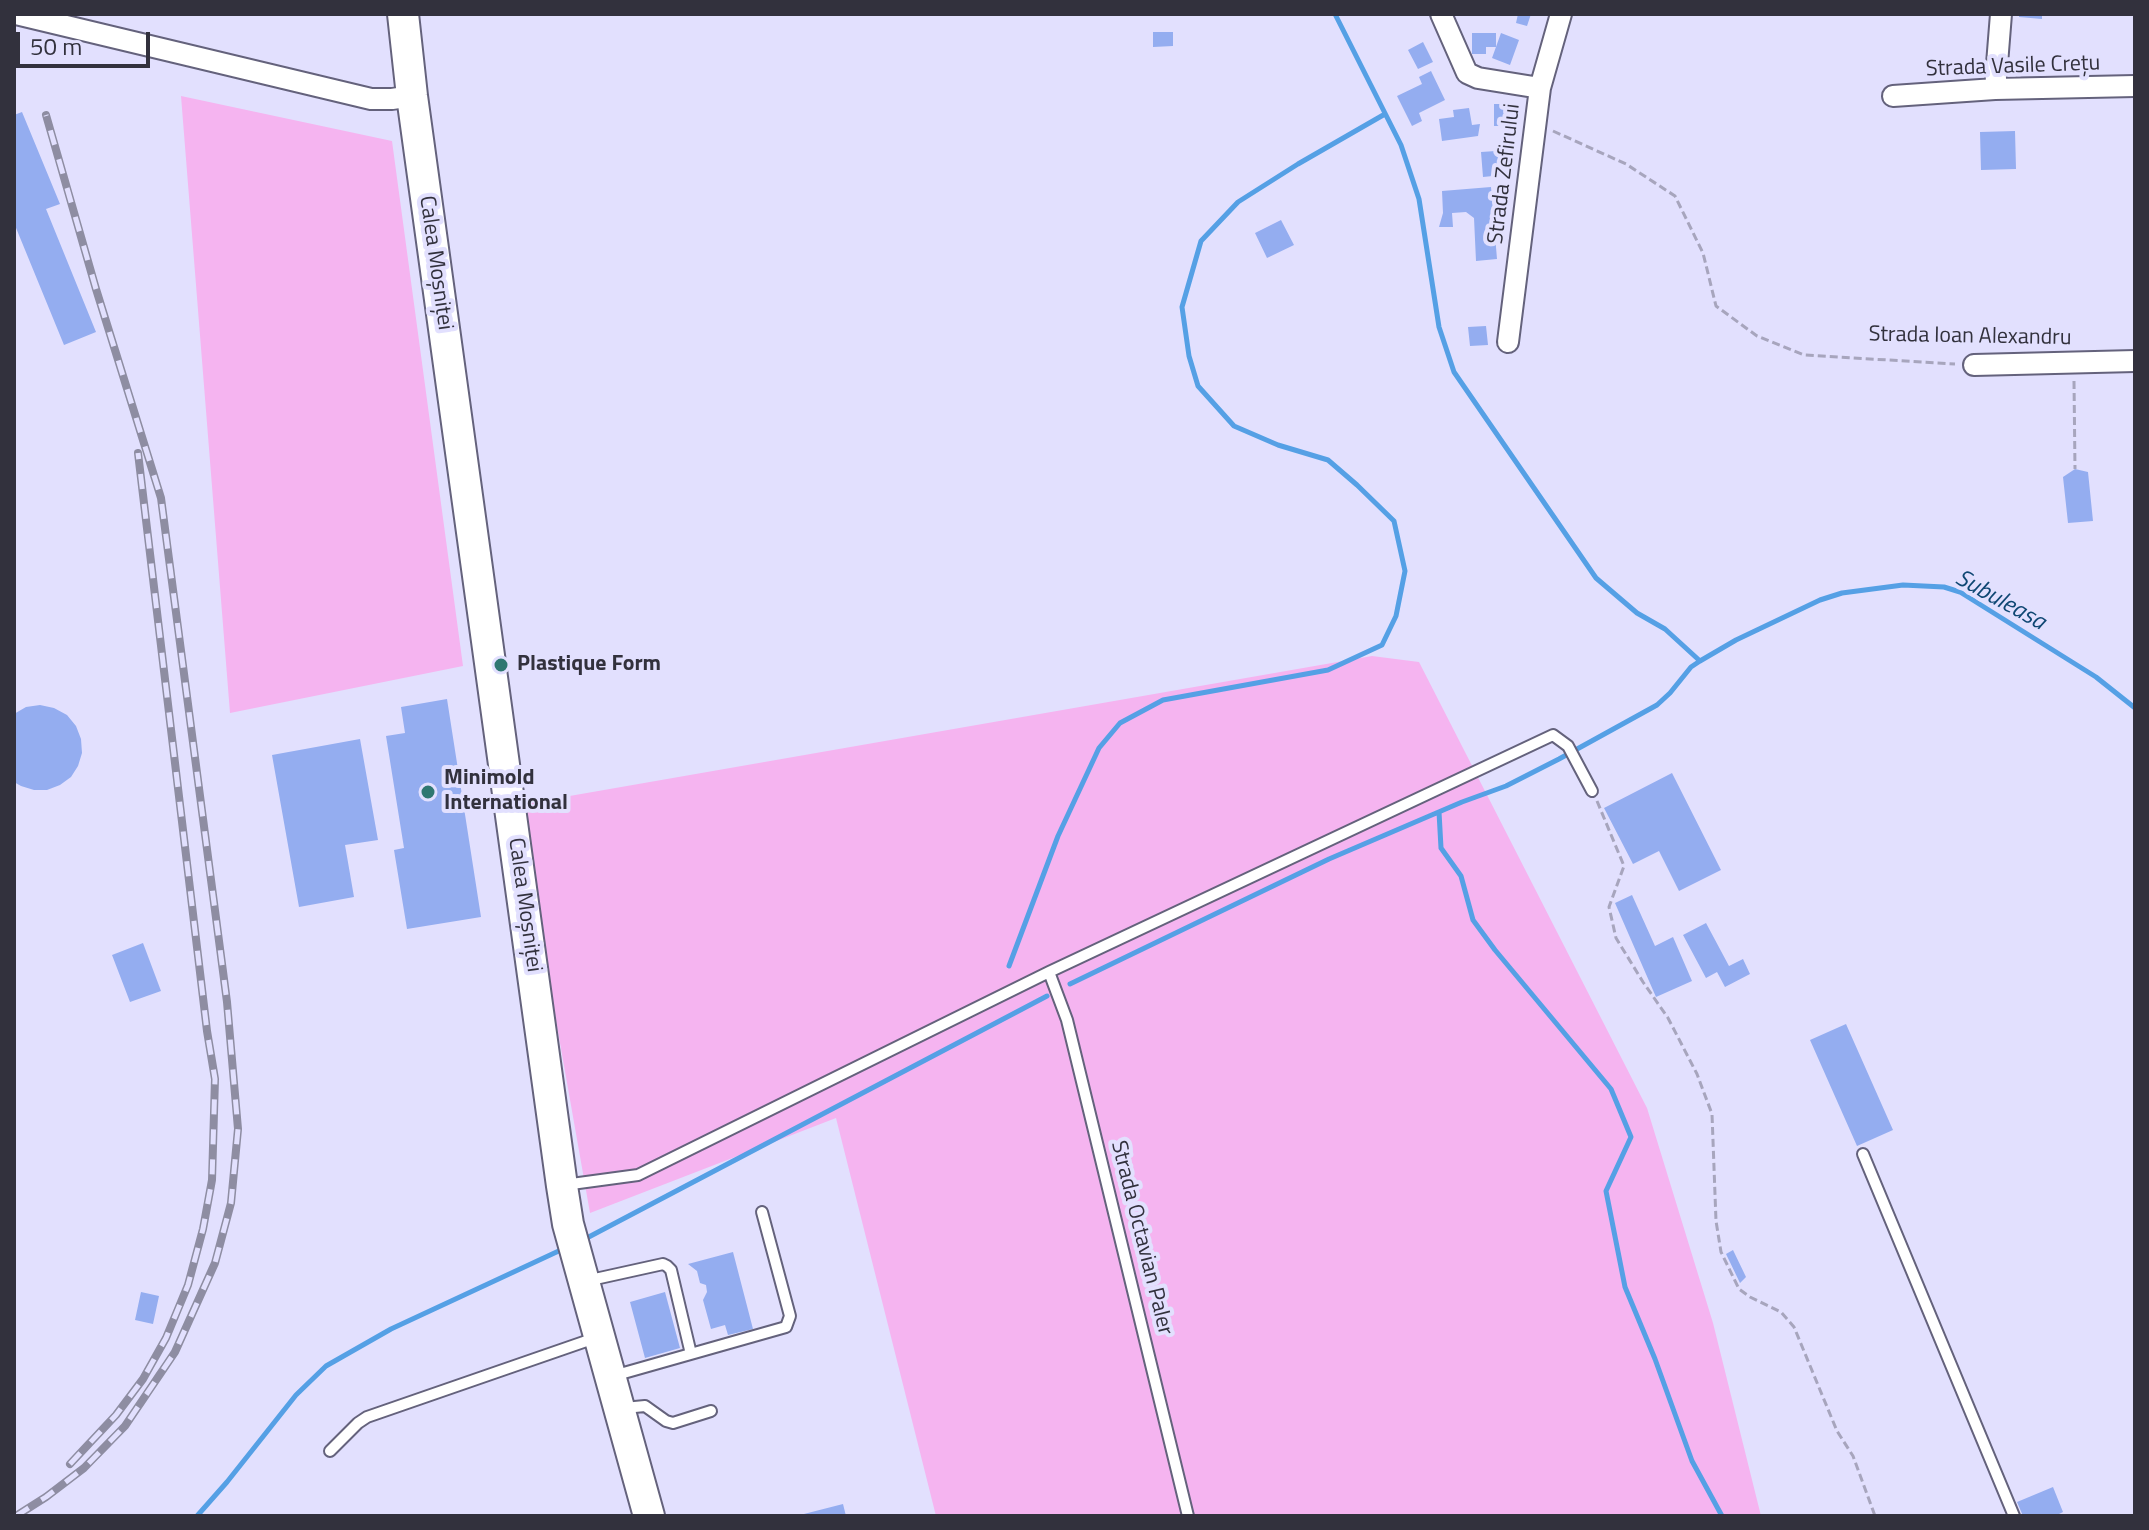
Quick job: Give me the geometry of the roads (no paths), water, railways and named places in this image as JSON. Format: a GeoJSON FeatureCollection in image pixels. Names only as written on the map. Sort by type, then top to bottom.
{"type":"FeatureCollection","features":[{"type":"Feature","properties":{"kind":"street"},"geometry":{"type":"LineString","coordinates":[[16,14],[371,99],[412,96]]}},
{"type":"Feature","properties":{"kind":"street","name":"Calea Moșniței"},"geometry":{"type":"LineString","coordinates":[[403,14],[568,1224],[649,1516]]}},
{"type":"Feature","properties":{"kind":"street"},"geometry":{"type":"LineString","coordinates":[[1441,14],[1467,73],[1478,78],[1540,88]]}},
{"type":"Feature","properties":{"kind":"street","name":"Strada Zefirului"},"geometry":{"type":"LineString","coordinates":[[1508,342],[1540,88],[1561,14]]}},
{"type":"Feature","properties":{"kind":"street"},"geometry":{"type":"LineString","coordinates":[[1995,89],[2001,14]]}},
{"type":"Feature","properties":{"kind":"street","name":"Strada Vasile Crețu"},"geometry":{"type":"LineString","coordinates":[[1893,96],[1995,89],[2135,86]]}},
{"type":"Feature","properties":{"kind":"street","name":"Strada Ioan Alexandru"},"geometry":{"type":"LineString","coordinates":[[1974,365],[2135,361]]}},
{"type":"Feature","properties":{"kind":"lane"},"geometry":{"type":"LineString","coordinates":[[562,1186],[638,1175],[1049,972],[1553,735],[1568,746],[1592,791]]}},
{"type":"Feature","properties":{"kind":"lane","name":"Strada Octavian Paler"},"geometry":{"type":"LineString","coordinates":[[1049,972],[1067,1020],[1188,1516]]}},
{"type":"Feature","properties":{"kind":"lane"},"geometry":{"type":"LineString","coordinates":[[1863,1154],[2014,1516]]}},
{"type":"Feature","properties":{"kind":"lane"},"geometry":{"type":"LineString","coordinates":[[611,1376],[786,1327],[790,1321],[762,1212]]}},
{"type":"Feature","properties":{"kind":"lane"},"geometry":{"type":"LineString","coordinates":[[582,1272],[667,1266],[671,1270],[691,1354]]}},
{"type":"Feature","properties":{"kind":"lane"},"geometry":{"type":"LineString","coordinates":[[330,1451],[367,1417],[599,1336]]}},
{"type":"Feature","properties":{"kind":"lane"},"geometry":{"type":"LineString","coordinates":[[620,1409],[645,1406],[673,1423],[711,1411]]}},
{"type":"Feature","properties":{"kind":"waterway"},"geometry":{"type":"LineString","coordinates":[[1335,14],[1401,145],[1419,199],[1439,327],[1454,372],[1596,578],[1637,613],[1665,629],[1700,661]]}},
{"type":"Feature","properties":{"kind":"waterway"},"geometry":{"type":"LineString","coordinates":[[1009,966],[1058,836],[1099,748],[1120,723],[1163,700],[1328,670],[1382,645],[1396,616],[1405,571],[1394,521],[1328,460],[1278,445],[1234,426],[1198,386],[1189,356],[1182,307],[1201,241],[1238,202],[1385,114]]}},
{"type":"Feature","properties":{"kind":"waterway","name":"Subuleasa"},"geometry":{"type":"LineString","coordinates":[[1070,984],[1329,859],[1506,786],[1657,705],[1691,667],[1736,640],[1820,600],[1842,593],[1903,585],[1944,587],[1960,592],[2096,677],[2135,708]]}},
{"type":"Feature","properties":{"kind":"waterway"},"geometry":{"type":"LineString","coordinates":[[1439,812],[1441,848],[1461,876],[1473,920],[1611,1089],[1631,1137],[1606,1191],[1625,1287],[1692,1461],[1722,1516]]}},
{"type":"Feature","properties":{"kind":"waterway"},"geometry":{"type":"LineString","coordinates":[[583,1240],[1047,996]]}},
{"type":"Feature","properties":{"kind":"waterway"},"geometry":{"type":"LineString","coordinates":[[197,1516],[296,1395],[326,1366],[391,1329],[563,1249]]}},
{"type":"Feature","properties":{"kind":"railway"},"geometry":{"type":"LineString","coordinates":[[16,1516],[84,1468],[125,1426],[175,1352],[215,1263],[231,1203],[238,1129],[227,1002],[161,498],[46,115]]}},
{"type":"Feature","properties":{"kind":"railway"},"geometry":{"type":"LineString","coordinates":[[70,1464],[116,1415],[143,1379],[166,1338],[188,1285],[212,1180],[215,1079],[138,453]]}},
{"type":"Feature","properties":{"kind":"place","name":"Plastique Form"},"geometry":{"type":"Point","coordinates":[501,665]}},
{"type":"Feature","properties":{"kind":"place","name":"Minimold International"},"geometry":{"type":"Point","coordinates":[428,792]}}]}
